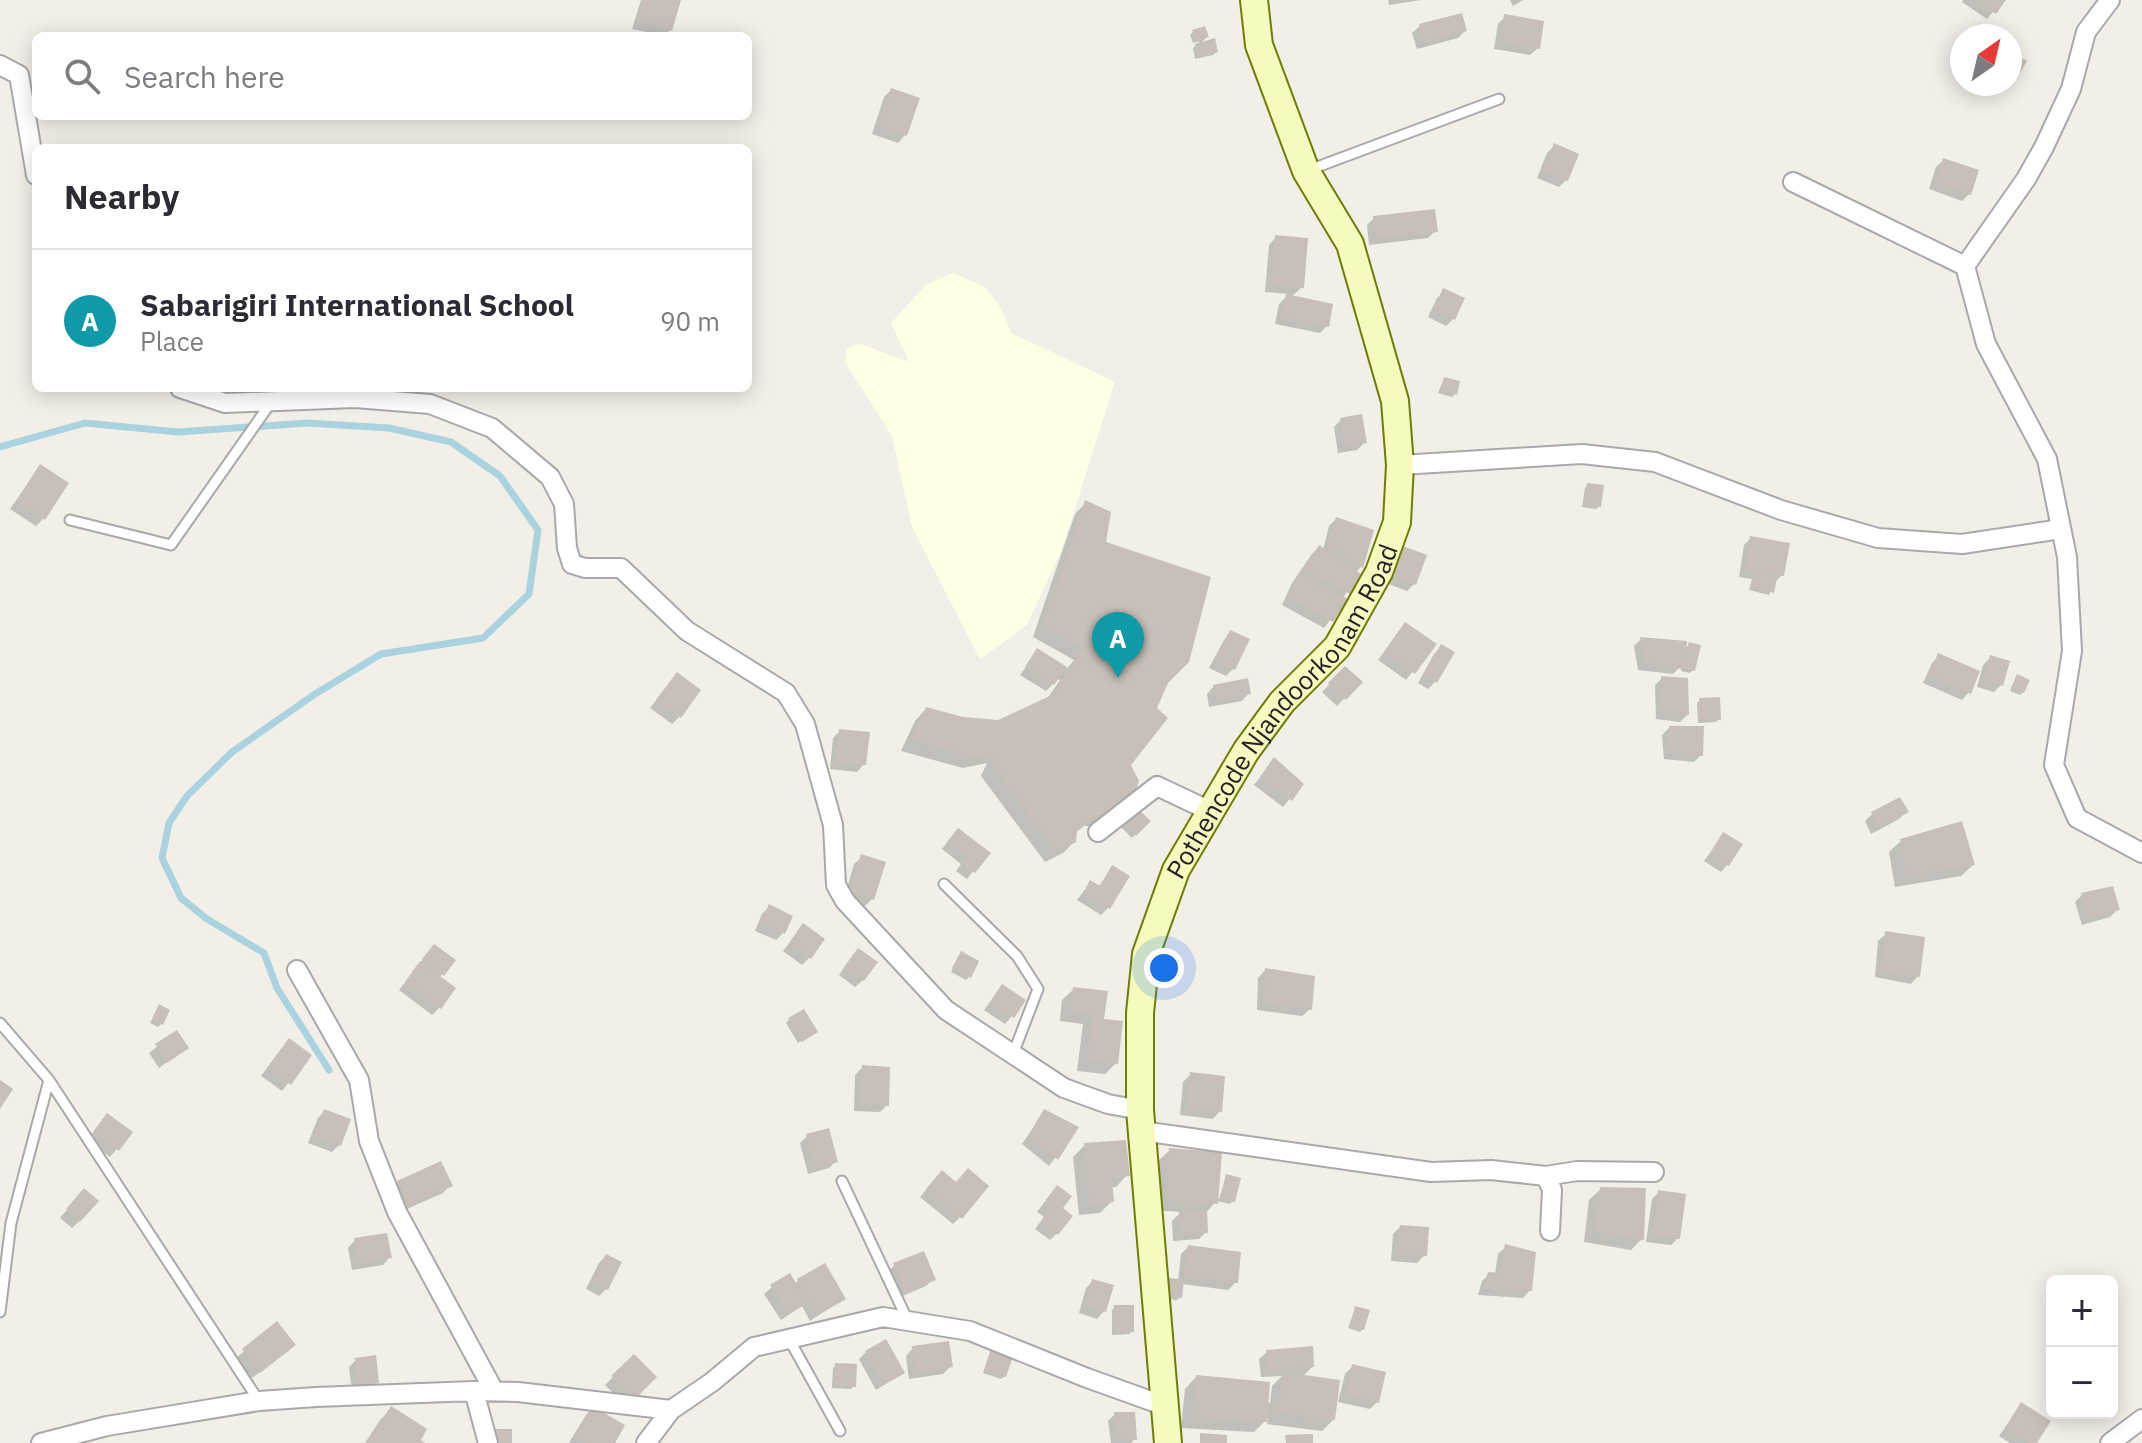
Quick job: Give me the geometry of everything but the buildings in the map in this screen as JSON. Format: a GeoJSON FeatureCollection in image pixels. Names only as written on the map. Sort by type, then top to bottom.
{"type":"FeatureCollection","features":[{"type":"Feature","properties":{"kind":"main road","name":"Pothencode Njandoorkonam Road"},"geometry":{"type":"LineString","coordinates":[[1168,1443],[1141,1121],[1140,1013],[1146,954],[1176,870],[1210,811],[1246,751],[1282,702],[1337,647],[1379,572],[1397,522],[1400,465],[1395,401],[1350,244],[1306,171],[1259,45],[1254,0]]}},
{"type":"Feature","properties":{"kind":"street"},"geometry":{"type":"LineString","coordinates":[[1965,266],[2026,179],[2044,147],[2071,89],[2086,32],[2110,0]]}},
{"type":"Feature","properties":{"kind":"street"},"geometry":{"type":"LineString","coordinates":[[0,65],[19,75],[32,151]]}},
{"type":"Feature","properties":{"kind":"street"},"geometry":{"type":"LineString","coordinates":[[1793,182],[1965,266],[1986,344],[2047,459],[2067,557],[2072,651],[2054,765],[2077,818],[2142,853]]}},
{"type":"Feature","properties":{"kind":"street"},"geometry":{"type":"LineString","coordinates":[[192,392],[225,403],[355,398],[430,404],[492,428],[550,477],[564,504],[567,548],[572,564],[585,568],[621,568],[687,631],[786,693],[805,724],[833,825],[836,885],[845,901],[946,1010],[1064,1088],[1108,1104],[1141,1121],[1431,1172],[1491,1170],[1546,1176],[1577,1171],[1654,1172]]}},
{"type":"Feature","properties":{"kind":"street"},"geometry":{"type":"LineString","coordinates":[[1400,465],[1582,454],[1655,462],[1781,510],[1878,538],[1962,544],[2061,529]]}},
{"type":"Feature","properties":{"kind":"street"},"geometry":{"type":"LineString","coordinates":[[1098,832],[1157,786],[1210,811]]}},
{"type":"Feature","properties":{"kind":"street"},"geometry":{"type":"LineString","coordinates":[[297,970],[359,1080],[369,1141],[397,1212],[494,1391]]}},
{"type":"Feature","properties":{"kind":"street"},"geometry":{"type":"LineString","coordinates":[[1546,1176],[1552,1190],[1550,1231]]}},
{"type":"Feature","properties":{"kind":"street"},"geometry":{"type":"LineString","coordinates":[[646,1443],[671,1410],[712,1382],[754,1347],[883,1317],[970,1331],[1165,1406]]}},
{"type":"Feature","properties":{"kind":"street"},"geometry":{"type":"LineString","coordinates":[[474,1391],[488,1443]]}},
{"type":"Feature","properties":{"kind":"street"},"geometry":{"type":"LineString","coordinates":[[41,1443],[107,1426],[259,1401],[494,1391],[671,1410]]}},
{"type":"Feature","properties":{"kind":"street"},"geometry":{"type":"LineString","coordinates":[[2110,1443],[2142,1419]]}},
{"type":"Feature","properties":{"kind":"lane"},"geometry":{"type":"LineString","coordinates":[[1306,171],[1499,99]]}},
{"type":"Feature","properties":{"kind":"lane"},"geometry":{"type":"LineString","coordinates":[[70,520],[171,545],[272,401]]}},
{"type":"Feature","properties":{"kind":"lane"},"geometry":{"type":"LineString","coordinates":[[944,884],[1017,956],[1038,989],[1013,1054]]}},
{"type":"Feature","properties":{"kind":"lane"},"geometry":{"type":"LineString","coordinates":[[0,1023],[49,1080],[259,1401]]}},
{"type":"Feature","properties":{"kind":"lane"},"geometry":{"type":"LineString","coordinates":[[0,1312],[11,1223],[49,1080]]}},
{"type":"Feature","properties":{"kind":"lane"},"geometry":{"type":"LineString","coordinates":[[842,1181],[908,1321]]}},
{"type":"Feature","properties":{"kind":"lane"},"geometry":{"type":"LineString","coordinates":[[0,1220],[11,1223]]}},
{"type":"Feature","properties":{"kind":"lane"},"geometry":{"type":"LineString","coordinates":[[789,1339],[840,1431]]}},
{"type":"Feature","properties":{"kind":"shaded area"},"geometry":{"type":"Polygon","coordinates":[[[953,273],[985,287],[1002,310],[1011,333],[1115,382],[1062,549],[1027,625],[980,659],[912,527],[892,436],[845,362],[847,348],[860,344],[909,362],[891,323],[926,285],[953,273]]]}},
{"type":"Feature","properties":{"kind":"waterway"},"geometry":{"type":"LineString","coordinates":[[0,447],[85,423],[178,432],[307,423],[389,428],[451,442],[500,476],[538,530],[529,594],[483,638],[381,654],[315,694],[232,752],[187,796],[169,823],[162,858],[181,898],[207,919],[264,953],[277,988],[329,1070]]}},
{"type":"Feature","properties":{"kind":"place","name":"Sabarigiri International School"},"geometry":{"type":"Point","coordinates":[1118,678]}}]}
